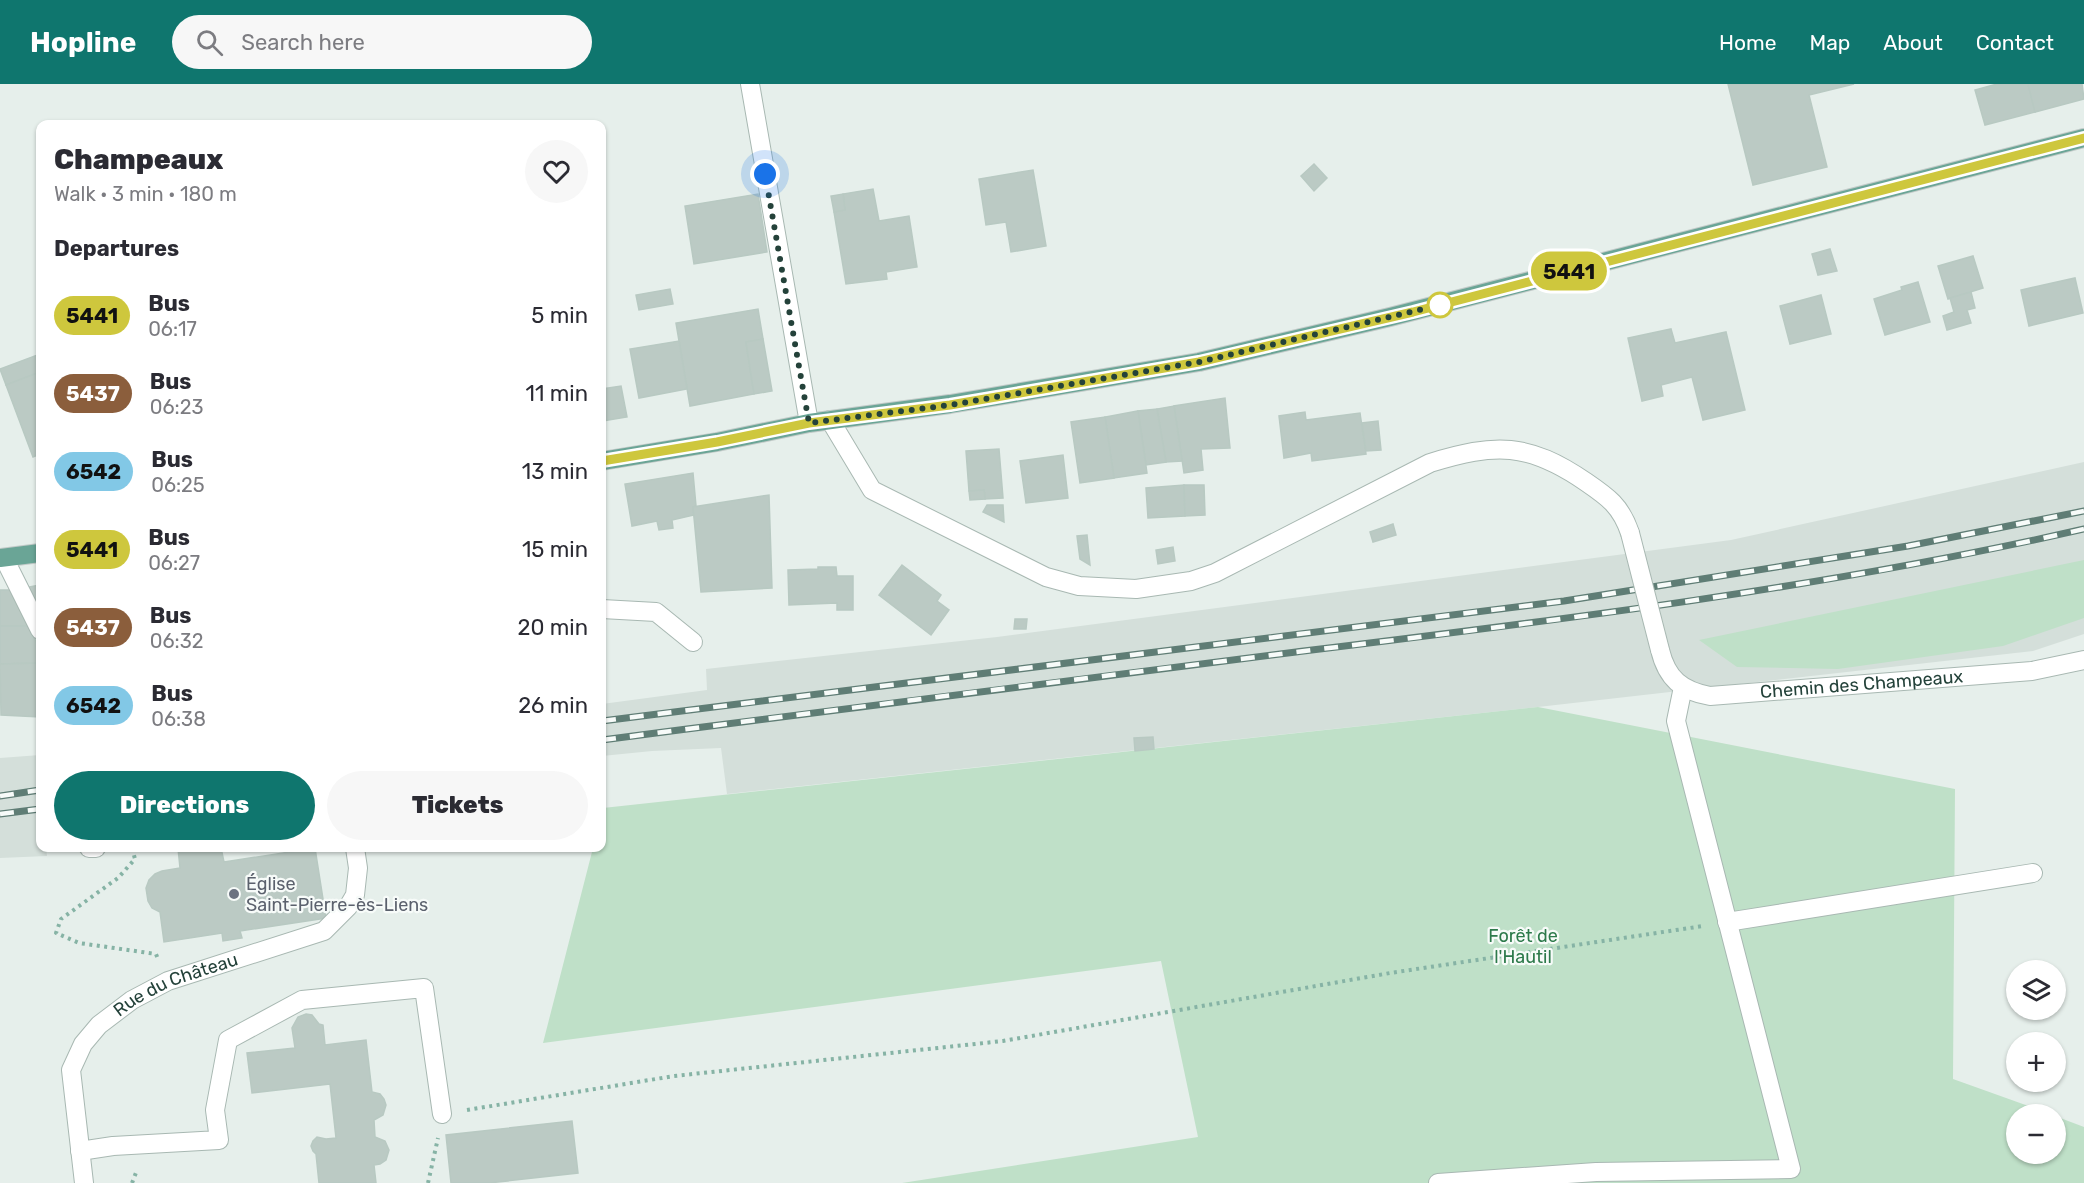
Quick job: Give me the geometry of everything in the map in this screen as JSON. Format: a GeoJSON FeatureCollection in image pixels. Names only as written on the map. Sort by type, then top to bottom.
{"type":"FeatureCollection","features":[{"type":"Feature","properties":{"kind":"main road"},"geometry":{"type":"LineString","coordinates":[[606,460],[717,442],[809,423],[950,405],[1209,360],[1390,317],[2084,138]]}},
{"type":"Feature","properties":{"kind":"main road"},"geometry":{"type":"LineString","coordinates":[[2,558],[36,554]]}},
{"type":"Feature","properties":{"kind":"street"},"geometry":{"type":"LineString","coordinates":[[750,84],[809,423]]}},
{"type":"Feature","properties":{"kind":"street"},"geometry":{"type":"LineString","coordinates":[[830,420],[872,490],[1046,577],[1079,586],[1136,589],[1173,584],[1207,575],[1248,557],[1430,464],[1462,453],[1485,449],[1511,449],[1548,459],[1606,496],[1617,506],[1624,515],[1666,668],[1683,687],[1676,721],[1791,1169],[1596,1172],[1438,1183]]}},
{"type":"Feature","properties":{"kind":"street"},"geometry":{"type":"LineString","coordinates":[[2,558],[36,622]]}},
{"type":"Feature","properties":{"kind":"street"},"geometry":{"type":"LineString","coordinates":[[606,609],[656,612],[693,642]]}},
{"type":"Feature","properties":{"kind":"street","name":"Chemin des Champeaux"},"geometry":{"type":"LineString","coordinates":[[1683,687],[1693,693],[1710,696],[2032,671],[2084,660]]}},
{"type":"Feature","properties":{"kind":"street","name":"Rue du Château"},"geometry":{"type":"LineString","coordinates":[[84,1183],[71,1070],[83,1044],[99,1025],[132,1000],[168,981],[324,931],[348,907],[355,895],[358,868],[356,852]]}},
{"type":"Feature","properties":{"kind":"street"},"geometry":{"type":"LineString","coordinates":[[1727,922],[2033,873]]}},
{"type":"Feature","properties":{"kind":"street"},"geometry":{"type":"LineString","coordinates":[[80,1150],[219,1140],[215,1110],[228,1040],[302,1000],[369,993],[424,988],[442,1114]]}},
{"type":"Feature","properties":{"kind":"path"},"geometry":{"type":"LineString","coordinates":[[133,852],[135,859],[118,878],[61,919],[56,933],[79,943],[156,954],[168,981]]}},
{"type":"Feature","properties":{"kind":"path"},"geometry":{"type":"LineString","coordinates":[[429,1183],[442,1114],[674,1076],[1003,1041],[1390,973],[1727,922]]}},
{"type":"Feature","properties":{"kind":"shaded area"},"geometry":{"type":"Polygon","coordinates":[[[2084,462],[2084,634],[2033,651],[727,794],[721,748],[606,756],[606,703],[707,690],[706,669],[997,637],[1731,540],[2084,462]]]}},
{"type":"Feature","properties":{"kind":"shaded area"},"geometry":{"type":"Polygon","coordinates":[[[36,755],[36,852],[46,852],[47,856],[0,858],[0,758],[36,755]]]}},
{"type":"Feature","properties":{"kind":"green space"},"geometry":{"type":"Polygon","coordinates":[[[2084,560],[2084,618],[2003,646],[1838,669],[1737,667],[1699,640],[2084,560]]]}},
{"type":"Feature","properties":{"kind":"green space","name":"Forêt de l'Hautil"},"geometry":{"type":"Polygon","coordinates":[[[1538,707],[1955,789],[1953,1079],[2023,1104],[2006,1104],[2006,1164],[2066,1164],[2066,1120],[2084,1127],[2084,1183],[902,1183],[1198,1137],[1161,961],[543,1043],[592,852],[606,852],[606,808],[1538,707]]]}},
{"type":"Feature","properties":{"kind":"building"},"geometry":{"type":"Polygon","coordinates":[[[1728,84],[1854,84],[1809,95],[1827,167],[1753,185],[1728,84]]]}},
{"type":"Feature","properties":{"kind":"building"},"geometry":{"type":"Polygon","coordinates":[[[1997,84],[2028,84],[2035,112],[1985,125],[1975,90],[1997,84]]]}},
{"type":"Feature","properties":{"kind":"building"},"geometry":{"type":"Polygon","coordinates":[[[2028,84],[2082,84],[2084,99],[2035,112],[2028,84]]]}},
{"type":"Feature","properties":{"kind":"building"},"geometry":{"type":"Polygon","coordinates":[[[1314,164],[1327,178],[1314,191],[1301,176],[1314,164]]]}},
{"type":"Feature","properties":{"kind":"building"},"geometry":{"type":"Polygon","coordinates":[[[1033,170],[1046,246],[1011,252],[1006,222],[986,225],[979,179],[1033,170]]]}},
{"type":"Feature","properties":{"kind":"building"},"geometry":{"type":"Polygon","coordinates":[[[873,189],[879,221],[909,216],[917,267],[886,272],[887,279],[846,284],[834,212],[845,210],[843,194],[873,189]]]}},
{"type":"Feature","properties":{"kind":"building"},"geometry":{"type":"Polygon","coordinates":[[[758,194],[767,252],[694,264],[685,206],[758,194]]]}},
{"type":"Feature","properties":{"kind":"building"},"geometry":{"type":"Polygon","coordinates":[[[843,194],[845,210],[834,212],[831,196],[843,194]]]}},
{"type":"Feature","properties":{"kind":"building"},"geometry":{"type":"Polygon","coordinates":[[[1830,249],[1837,271],[1818,275],[1812,254],[1830,249]]]}},
{"type":"Feature","properties":{"kind":"building"},"geometry":{"type":"Polygon","coordinates":[[[1973,256],[1983,288],[1948,299],[1938,266],[1973,256]]]}},
{"type":"Feature","properties":{"kind":"building"},"geometry":{"type":"Polygon","coordinates":[[[2075,278],[2083,313],[2029,326],[2021,290],[2075,278]]]}},
{"type":"Feature","properties":{"kind":"building"},"geometry":{"type":"Polygon","coordinates":[[[1918,282],[1930,322],[1885,335],[1874,299],[1918,282]]]}},
{"type":"Feature","properties":{"kind":"building"},"geometry":{"type":"Polygon","coordinates":[[[670,289],[673,304],[639,310],[636,295],[670,289]]]}},
{"type":"Feature","properties":{"kind":"building"},"geometry":{"type":"Polygon","coordinates":[[[1971,292],[1975,308],[1967,310],[1971,323],[1947,330],[1943,316],[1954,312],[1950,298],[1971,292]]]}},
{"type":"Feature","properties":{"kind":"building"},"geometry":{"type":"Polygon","coordinates":[[[1821,295],[1831,334],[1790,344],[1780,306],[1821,295]]]}},
{"type":"Feature","properties":{"kind":"building"},"geometry":{"type":"Polygon","coordinates":[[[758,309],[763,339],[746,342],[754,394],[690,406],[676,323],[758,309]]]}},
{"type":"Feature","properties":{"kind":"building"},"geometry":{"type":"Polygon","coordinates":[[[1671,329],[1675,343],[1726,332],[1745,410],[1703,420],[1692,377],[1661,385],[1663,396],[1642,401],[1628,338],[1671,329]]]}},
{"type":"Feature","properties":{"kind":"building"},"geometry":{"type":"Polygon","coordinates":[[[763,339],[772,391],[754,394],[746,342],[763,339]]]}},
{"type":"Feature","properties":{"kind":"building"},"geometry":{"type":"Polygon","coordinates":[[[679,341],[687,389],[639,398],[630,349],[679,341]]]}},
{"type":"Feature","properties":{"kind":"building"},"geometry":{"type":"Polygon","coordinates":[[[36,356],[36,374],[6,385],[0,369],[36,356]]]}},
{"type":"Feature","properties":{"kind":"building"},"geometry":{"type":"Polygon","coordinates":[[[36,374],[36,456],[33,457],[6,385],[36,374]]]}},
{"type":"Feature","properties":{"kind":"building"},"geometry":{"type":"Polygon","coordinates":[[[621,386],[627,417],[606,420],[606,388],[621,386]]]}},
{"type":"Feature","properties":{"kind":"building"},"geometry":{"type":"Polygon","coordinates":[[[1225,398],[1230,448],[1201,449],[1203,470],[1184,473],[1174,406],[1225,398]]]}},
{"type":"Feature","properties":{"kind":"building"},"geometry":{"type":"Polygon","coordinates":[[[1174,406],[1182,461],[1166,462],[1157,409],[1174,406]]]}},
{"type":"Feature","properties":{"kind":"building"},"geometry":{"type":"Polygon","coordinates":[[[1157,409],[1166,462],[1146,465],[1138,411],[1157,409]]]}},
{"type":"Feature","properties":{"kind":"building"},"geometry":{"type":"Polygon","coordinates":[[[1138,411],[1147,473],[1114,478],[1105,417],[1138,411]]]}},
{"type":"Feature","properties":{"kind":"building"},"geometry":{"type":"Polygon","coordinates":[[[1305,412],[1306,420],[1360,413],[1366,454],[1312,461],[1311,453],[1284,458],[1279,416],[1305,412]]]}},
{"type":"Feature","properties":{"kind":"building"},"geometry":{"type":"Polygon","coordinates":[[[1105,417],[1114,478],[1080,483],[1071,422],[1105,417]]]}},
{"type":"Feature","properties":{"kind":"building"},"geometry":{"type":"Polygon","coordinates":[[[1378,421],[1381,450],[1366,451],[1362,423],[1378,421]]]}},
{"type":"Feature","properties":{"kind":"building"},"geometry":{"type":"Polygon","coordinates":[[[999,449],[1003,498],[985,499],[984,490],[969,491],[966,451],[999,449]]]}},
{"type":"Feature","properties":{"kind":"building"},"geometry":{"type":"Polygon","coordinates":[[[1063,455],[1068,498],[1026,503],[1020,461],[1063,455]]]}},
{"type":"Feature","properties":{"kind":"building"},"geometry":{"type":"Polygon","coordinates":[[[693,473],[696,506],[693,507],[694,515],[672,520],[673,528],[659,530],[657,521],[632,526],[625,484],[693,473]]]}},
{"type":"Feature","properties":{"kind":"building"},"geometry":{"type":"Polygon","coordinates":[[[1184,485],[1185,516],[1148,518],[1146,488],[1184,485]]]}},
{"type":"Feature","properties":{"kind":"building"},"geometry":{"type":"Polygon","coordinates":[[[1184,485],[1204,485],[1205,515],[1185,516],[1184,485]]]}},
{"type":"Feature","properties":{"kind":"building"},"geometry":{"type":"Polygon","coordinates":[[[984,490],[985,499],[970,500],[969,491],[984,490]]]}},
{"type":"Feature","properties":{"kind":"building"},"geometry":{"type":"Polygon","coordinates":[[[769,495],[772,588],[701,592],[693,507],[769,495]]]}},
{"type":"Feature","properties":{"kind":"building"},"geometry":{"type":"Polygon","coordinates":[[[987,505],[1003,505],[1004,522],[983,512],[987,505]]]}},
{"type":"Feature","properties":{"kind":"building"},"geometry":{"type":"Polygon","coordinates":[[[1393,524],[1396,535],[1373,542],[1370,532],[1393,524]]]}},
{"type":"Feature","properties":{"kind":"building"},"geometry":{"type":"Polygon","coordinates":[[[1087,535],[1090,565],[1080,559],[1077,536],[1087,535]]]}},
{"type":"Feature","properties":{"kind":"building"},"geometry":{"type":"Polygon","coordinates":[[[1173,547],[1175,561],[1158,564],[1156,550],[1173,547]]]}},
{"type":"Feature","properties":{"kind":"building"},"geometry":{"type":"Polygon","coordinates":[[[902,565],[941,595],[937,601],[949,610],[931,635],[879,595],[902,565]]]}},
{"type":"Feature","properties":{"kind":"building"},"geometry":{"type":"Polygon","coordinates":[[[818,567],[836,567],[837,576],[853,576],[853,610],[837,610],[837,603],[789,605],[788,570],[818,569],[818,567]]]}},
{"type":"Feature","properties":{"kind":"building"},"geometry":{"type":"Polygon","coordinates":[[[36,586],[36,602],[29,587],[36,586]]]}},
{"type":"Feature","properties":{"kind":"building"},"geometry":{"type":"Polygon","coordinates":[[[0,590],[10,590],[28,626],[0,626],[0,590]]]}},
{"type":"Feature","properties":{"kind":"building"},"geometry":{"type":"Polygon","coordinates":[[[1015,619],[1027,619],[1026,629],[1014,629],[1015,619]]]}},
{"type":"Feature","properties":{"kind":"building"},"geometry":{"type":"Polygon","coordinates":[[[0,626],[28,626],[36,641],[36,663],[0,664],[0,626]]]}},
{"type":"Feature","properties":{"kind":"building"},"geometry":{"type":"Polygon","coordinates":[[[36,663],[36,717],[1,715],[0,664],[36,663]]]}},
{"type":"Feature","properties":{"kind":"building"},"geometry":{"type":"Polygon","coordinates":[[[1153,737],[1154,749],[1135,751],[1134,738],[1153,737]]]}},
{"type":"Feature","properties":{"kind":"building","name":"Église Saint-Pierre-ès-Liens"},"geometry":{"type":"Polygon","coordinates":[[[178,852],[222,852],[224,862],[289,852],[316,852],[326,918],[240,931],[242,938],[223,941],[222,933],[164,942],[160,912],[152,908],[148,901],[146,888],[149,880],[155,874],[180,868],[178,852]]]}},
{"type":"Feature","properties":{"kind":"building"},"geometry":{"type":"Polygon","coordinates":[[[306,1014],[312,1015],[319,1024],[323,1025],[325,1045],[366,1040],[372,1092],[380,1094],[386,1105],[383,1115],[374,1120],[375,1137],[385,1141],[389,1150],[386,1160],[374,1165],[376,1183],[319,1183],[316,1154],[311,1146],[317,1137],[336,1138],[330,1084],[252,1093],[247,1053],[295,1048],[292,1028],[298,1017],[306,1014]]]}},
{"type":"Feature","properties":{"kind":"building"},"geometry":{"type":"Polygon","coordinates":[[[572,1121],[578,1173],[489,1183],[451,1183],[446,1135],[572,1121]]]}},
{"type":"Feature","properties":{"kind":"railway"},"geometry":{"type":"LineString","coordinates":[[606,721],[1564,601],[1908,546],[2084,511]]}},
{"type":"Feature","properties":{"kind":"railway"},"geometry":{"type":"LineString","coordinates":[[606,739],[1692,601],[1889,569],[2084,529]]}},
{"type":"Feature","properties":{"kind":"railway"},"geometry":{"type":"LineString","coordinates":[[0,796],[36,791]]}},
{"type":"Feature","properties":{"kind":"railway"},"geometry":{"type":"LineString","coordinates":[[0,814],[36,810]]}},
{"type":"Feature","properties":{"kind":"bus line","name":"5441"},"geometry":{"type":"LineString","coordinates":[[606,460],[717,442],[809,423],[950,405],[1199,362],[1413,312],[2084,138]]}},
{"type":"Feature","properties":{"kind":"place","name":"Église Saint-Pierre-ès-Liens"},"geometry":{"type":"Point","coordinates":[234,894]}},
{"type":"Feature","properties":{"kind":"route"},"geometry":{"type":"LineString","coordinates":[[765,174],[809,423],[950,405],[1199,362],[1440,305]]}}]}
